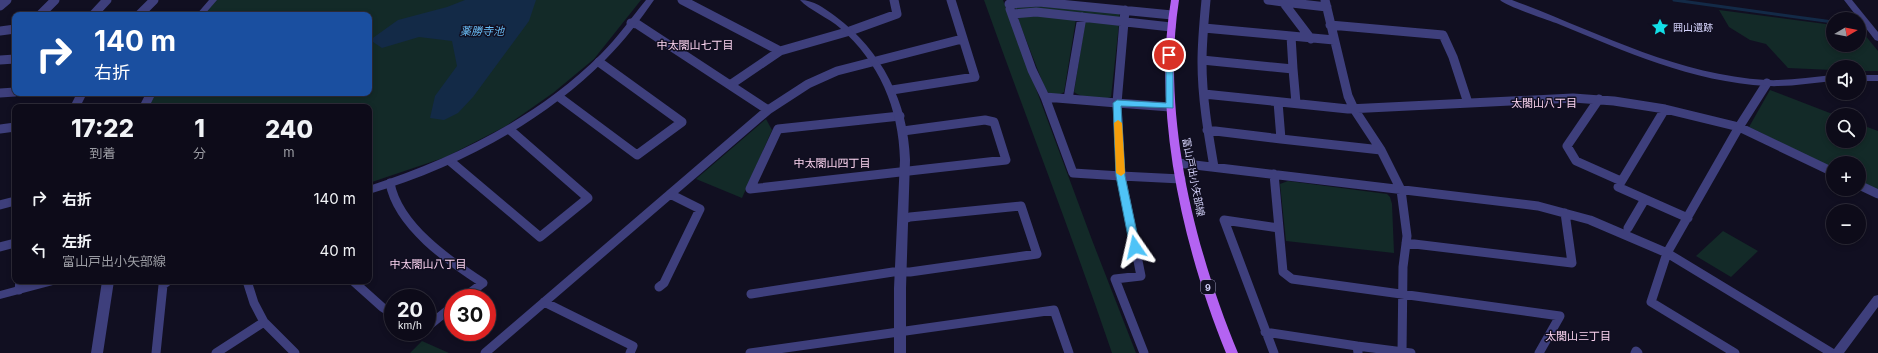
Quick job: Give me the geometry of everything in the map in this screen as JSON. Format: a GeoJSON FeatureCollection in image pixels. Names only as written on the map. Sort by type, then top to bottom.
{"type":"FeatureCollection","features":[{"type":"Feature","properties":{"kind":"main road","name":"富山戸出小矢部線"},"geometry":{"type":"LineString","coordinates":[[1172,0],[1169,55],[1170,106],[1178,163],[1190,220],[1204,274],[1232,353]]}},
{"type":"Feature","properties":{"kind":"street"},"geometry":{"type":"LineString","coordinates":[[0,6],[7,0]]}},
{"type":"Feature","properties":{"kind":"street"},"geometry":{"type":"LineString","coordinates":[[43,12],[55,0]]}},
{"type":"Feature","properties":{"kind":"street"},"geometry":{"type":"LineString","coordinates":[[96,12],[108,0]]}},
{"type":"Feature","properties":{"kind":"street"},"geometry":{"type":"LineString","coordinates":[[142,12],[154,0]]}},
{"type":"Feature","properties":{"kind":"street"},"geometry":{"type":"LineString","coordinates":[[203,12],[214,0]]}},
{"type":"Feature","properties":{"kind":"street"},"geometry":{"type":"LineString","coordinates":[[372,189],[450,161],[510,130],[559,97],[599,62],[650,0]]}},
{"type":"Feature","properties":{"kind":"street"},"geometry":{"type":"LineString","coordinates":[[682,0],[780,51]]}},
{"type":"Feature","properties":{"kind":"street"},"geometry":{"type":"LineString","coordinates":[[804,0],[826,12],[850,31],[876,61],[892,90],[900,116],[903,130],[904,171],[904,219],[899,331],[900,353]]}},
{"type":"Feature","properties":{"kind":"street"},"geometry":{"type":"LineString","coordinates":[[730,85],[780,51],[850,31],[897,14],[894,0]]}},
{"type":"Feature","properties":{"kind":"street"},"geometry":{"type":"LineString","coordinates":[[892,90],[975,77],[951,0]]}},
{"type":"Feature","properties":{"kind":"street"},"geometry":{"type":"LineString","coordinates":[[1206,0],[1202,60],[1207,130],[1214,167]]}},
{"type":"Feature","properties":{"kind":"street"},"geometry":{"type":"LineString","coordinates":[[1265,332],[1357,350],[1405,352],[1402,295],[1407,236],[1401,190],[1381,150],[1354,109],[1348,96],[1326,3],[1268,0]]}},
{"type":"Feature","properties":{"kind":"street"},"geometry":{"type":"LineString","coordinates":[[1504,0],[1667,64],[1712,75],[1767,83],[1826,79]]}},
{"type":"Feature","properties":{"kind":"street"},"geometry":{"type":"LineString","coordinates":[[1848,0],[1878,38]]}},
{"type":"Feature","properties":{"kind":"street"},"geometry":{"type":"LineString","coordinates":[[1172,15],[1126,10],[1091,3],[1039,1],[1008,2],[1032,70],[1045,97],[1072,173],[1181,179]]}},
{"type":"Feature","properties":{"kind":"street"},"geometry":{"type":"LineString","coordinates":[[1282,1],[1311,39]]}},
{"type":"Feature","properties":{"kind":"street"},"geometry":{"type":"LineString","coordinates":[[1126,10],[1117,103],[1121,176],[1140,276],[1115,279],[1144,353]]}},
{"type":"Feature","properties":{"kind":"street"},"geometry":{"type":"LineString","coordinates":[[1012,14],[1036,12],[1171,27]]}},
{"type":"Feature","properties":{"kind":"street"},"geometry":{"type":"LineString","coordinates":[[1068,99],[1082,17]]}},
{"type":"Feature","properties":{"kind":"street"},"geometry":{"type":"LineString","coordinates":[[631,23],[637,24],[768,110]]}},
{"type":"Feature","properties":{"kind":"street"},"geometry":{"type":"LineString","coordinates":[[1330,24],[1435,33],[1443,35],[1453,57],[1468,103]]}},
{"type":"Feature","properties":{"kind":"street"},"geometry":{"type":"LineString","coordinates":[[1204,28],[1334,40]]}},
{"type":"Feature","properties":{"kind":"street"},"geometry":{"type":"LineString","coordinates":[[0,31],[12,29]]}},
{"type":"Feature","properties":{"kind":"street"},"geometry":{"type":"LineString","coordinates":[[1291,36],[1296,103]]}},
{"type":"Feature","properties":{"kind":"street"},"geometry":{"type":"LineString","coordinates":[[485,353],[768,110],[808,84],[837,71],[962,39]]}},
{"type":"Feature","properties":{"kind":"street"},"geometry":{"type":"LineString","coordinates":[[0,60],[12,59]]}},
{"type":"Feature","properties":{"kind":"street"},"geometry":{"type":"LineString","coordinates":[[1202,60],[1293,69]]}},
{"type":"Feature","properties":{"kind":"street"},"geometry":{"type":"LineString","coordinates":[[559,97],[637,156],[682,122],[599,62]]}},
{"type":"Feature","properties":{"kind":"street"},"geometry":{"type":"LineString","coordinates":[[1866,78],[1878,78]]}},
{"type":"Feature","properties":{"kind":"street"},"geometry":{"type":"LineString","coordinates":[[1734,353],[1651,302],[1667,254],[1739,127],[1767,83]]}},
{"type":"Feature","properties":{"kind":"street"},"geometry":{"type":"LineString","coordinates":[[0,93],[12,92]]}},
{"type":"Feature","properties":{"kind":"street"},"geometry":{"type":"LineString","coordinates":[[1204,94],[1354,109],[1573,98],[1598,99],[1665,109],[1739,127],[1826,169]]}},
{"type":"Feature","properties":{"kind":"street"},"geometry":{"type":"LineString","coordinates":[[1045,97],[1170,106]]}},
{"type":"Feature","properties":{"kind":"street"},"geometry":{"type":"LineString","coordinates":[[1598,99],[1567,146],[1576,161],[1621,181]]}},
{"type":"Feature","properties":{"kind":"street"},"geometry":{"type":"LineString","coordinates":[[1278,102],[1281,139]]}},
{"type":"Feature","properties":{"kind":"street"},"geometry":{"type":"LineString","coordinates":[[1665,109],[1618,187],[1688,218]]}},
{"type":"Feature","properties":{"kind":"street"},"geometry":{"type":"LineString","coordinates":[[900,116],[778,129],[750,189],[1006,160],[994,122],[985,120],[903,130]]}},
{"type":"Feature","properties":{"kind":"street"},"geometry":{"type":"LineString","coordinates":[[0,129],[12,127]]}},
{"type":"Feature","properties":{"kind":"street"},"geometry":{"type":"LineString","coordinates":[[450,161],[540,237],[588,198],[510,130]]}},
{"type":"Feature","properties":{"kind":"street"},"geometry":{"type":"LineString","coordinates":[[1207,130],[1381,150]]}},
{"type":"Feature","properties":{"kind":"street"},"geometry":{"type":"LineString","coordinates":[[1178,163],[1484,199],[1538,206],[1565,213],[1616,230],[1667,254],[1832,353]]}},
{"type":"Feature","properties":{"kind":"street"},"geometry":{"type":"LineString","coordinates":[[1274,174],[1283,272],[1292,279],[1560,316],[1539,353]]}},
{"type":"Feature","properties":{"kind":"street"},"geometry":{"type":"LineString","coordinates":[[390,183],[391,189],[404,215],[424,240],[451,262],[483,283],[475,289]]}},
{"type":"Feature","properties":{"kind":"street"},"geometry":{"type":"LineString","coordinates":[[1866,188],[1878,194]]}},
{"type":"Feature","properties":{"kind":"street"},"geometry":{"type":"LineString","coordinates":[[659,287],[664,283],[700,209],[670,194]]}},
{"type":"Feature","properties":{"kind":"street"},"geometry":{"type":"LineString","coordinates":[[1628,228],[1645,199]]}},
{"type":"Feature","properties":{"kind":"street"},"geometry":{"type":"LineString","coordinates":[[0,205],[12,202]]}},
{"type":"Feature","properties":{"kind":"street"},"geometry":{"type":"LineString","coordinates":[[751,294],[893,272],[901,273],[1037,254],[1021,206],[910,217],[904,219]]}},
{"type":"Feature","properties":{"kind":"street"},"geometry":{"type":"LineString","coordinates":[[1406,243],[1572,263],[1565,213]]}},
{"type":"Feature","properties":{"kind":"street"},"geometry":{"type":"LineString","coordinates":[[1274,353],[1224,220],[1279,228]]}},
{"type":"Feature","properties":{"kind":"street"},"geometry":{"type":"LineString","coordinates":[[0,247],[12,244]]}},
{"type":"Feature","properties":{"kind":"street"},"geometry":{"type":"LineString","coordinates":[[0,295],[20,286],[33,284]]}},
{"type":"Feature","properties":{"kind":"street"},"geometry":{"type":"LineString","coordinates":[[97,353],[108,284]]}},
{"type":"Feature","properties":{"kind":"street"},"geometry":{"type":"LineString","coordinates":[[156,353],[163,284]]}},
{"type":"Feature","properties":{"kind":"street"},"geometry":{"type":"LineString","coordinates":[[248,284],[254,303],[264,322],[295,353]]}},
{"type":"Feature","properties":{"kind":"street"},"geometry":{"type":"LineString","coordinates":[[356,284],[384,308]]}},
{"type":"Feature","properties":{"kind":"street"},"geometry":{"type":"LineString","coordinates":[[1837,353],[1878,299]]}},
{"type":"Feature","properties":{"kind":"street"},"geometry":{"type":"LineString","coordinates":[[544,302],[633,346],[630,353]]}},
{"type":"Feature","properties":{"kind":"street"},"geometry":{"type":"LineString","coordinates":[[750,353],[1054,310],[1069,353]]}},
{"type":"Feature","properties":{"kind":"street"},"geometry":{"type":"LineString","coordinates":[[436,319],[444,313]]}},
{"type":"Feature","properties":{"kind":"street"},"geometry":{"type":"LineString","coordinates":[[216,353],[264,322]]}},
{"type":"Feature","properties":{"kind":"green space"},"geometry":{"type":"Polygon","coordinates":[[[212,0],[641,0],[594,59],[553,93],[506,126],[446,157],[372,182],[372,104],[145,104],[149,96],[372,96],[372,12],[202,12],[212,0]]]}},
{"type":"Feature","properties":{"kind":"green space"},"geometry":{"type":"Polygon","coordinates":[[[984,0],[1003,0],[1092,240],[1136,353],[1112,353],[984,0]]]}},
{"type":"Feature","properties":{"kind":"green space"},"geometry":{"type":"Polygon","coordinates":[[[1039,4],[1119,13],[1120,18],[1014,9],[1039,4]]]}},
{"type":"Feature","properties":{"kind":"green space"},"geometry":{"type":"Polygon","coordinates":[[[1719,10],[1826,24],[1826,52],[1866,52],[1866,36],[1878,51],[1878,71],[1866,71],[1866,60],[1826,60],[1826,70],[1788,68],[1766,44],[1750,40],[1729,27],[1719,10]]]}},
{"type":"Feature","properties":{"kind":"green space"},"geometry":{"type":"Polygon","coordinates":[[[1038,15],[1076,19],[1064,92],[1060,94],[1053,94],[1046,91],[1018,19],[1021,16],[1038,15]]]}},
{"type":"Feature","properties":{"kind":"green space"},"geometry":{"type":"Polygon","coordinates":[[[1090,20],[1119,24],[1111,97],[1102,99],[1082,96],[1074,92],[1085,23],[1090,20]]]}},
{"type":"Feature","properties":{"kind":"green space"},"geometry":{"type":"Polygon","coordinates":[[[1770,90],[1826,112],[1826,148],[1866,148],[1866,127],[1878,131],[1878,190],[1866,184],[1866,156],[1826,156],[1826,165],[1749,127],[1770,90]]]}},
{"type":"Feature","properties":{"kind":"green space"},"geometry":{"type":"Polygon","coordinates":[[[766,119],[772,130],[742,198],[696,179],[766,119]]]}},
{"type":"Feature","properties":{"kind":"green space"},"geometry":{"type":"Polygon","coordinates":[[[1288,181],[1387,194],[1390,197],[1392,204],[1394,253],[1286,241],[1280,184],[1288,181]]]}},
{"type":"Feature","properties":{"kind":"green space"},"geometry":{"type":"Polygon","coordinates":[[[1723,231],[1758,251],[1731,277],[1696,256],[1723,231]]]}},
{"type":"Feature","properties":{"kind":"green space"},"geometry":{"type":"Polygon","coordinates":[[[422,341],[449,353],[410,353],[422,341]]]}},
{"type":"Feature","properties":{"kind":"water","name":"薬勝寺池"},"geometry":{"type":"Polygon","coordinates":[[[465,0],[536,0],[529,21],[473,97],[458,113],[444,120],[430,118],[435,96],[457,66],[452,41],[419,37],[382,48],[372,41],[372,39],[398,20],[447,7],[465,0]]]}},
{"type":"Feature","properties":{"kind":"waterway"},"geometry":{"type":"LineString","coordinates":[[1674,0],[1826,21]]}},
{"type":"Feature","properties":{"kind":"slow traffic"},"geometry":{"type":"LineString","coordinates":[[1118,123],[1121,173]]}},
{"type":"Feature","properties":{"kind":"place","name":"囲山遺跡"},"geometry":{"type":"Point","coordinates":[1660,27]}},
{"type":"Feature","properties":{"kind":"district","name":"中太閤山七丁目"},"geometry":{"type":"Point","coordinates":[695,45]}},
{"type":"Feature","properties":{"kind":"district","name":"太閤山八丁目"},"geometry":{"type":"Point","coordinates":[1544,103]}},
{"type":"Feature","properties":{"kind":"district","name":"中太閤山四丁目"},"geometry":{"type":"Point","coordinates":[832,163]}},
{"type":"Feature","properties":{"kind":"district","name":"中太閤山八丁目"},"geometry":{"type":"Point","coordinates":[428,264]}},
{"type":"Feature","properties":{"kind":"district","name":"太閤山三丁目"},"geometry":{"type":"Point","coordinates":[1578,336]}},
{"type":"Feature","properties":{"kind":"route"},"geometry":{"type":"LineString","coordinates":[[1135,247],[1121,176],[1117,103],[1170,106],[1169,55]]}}]}
